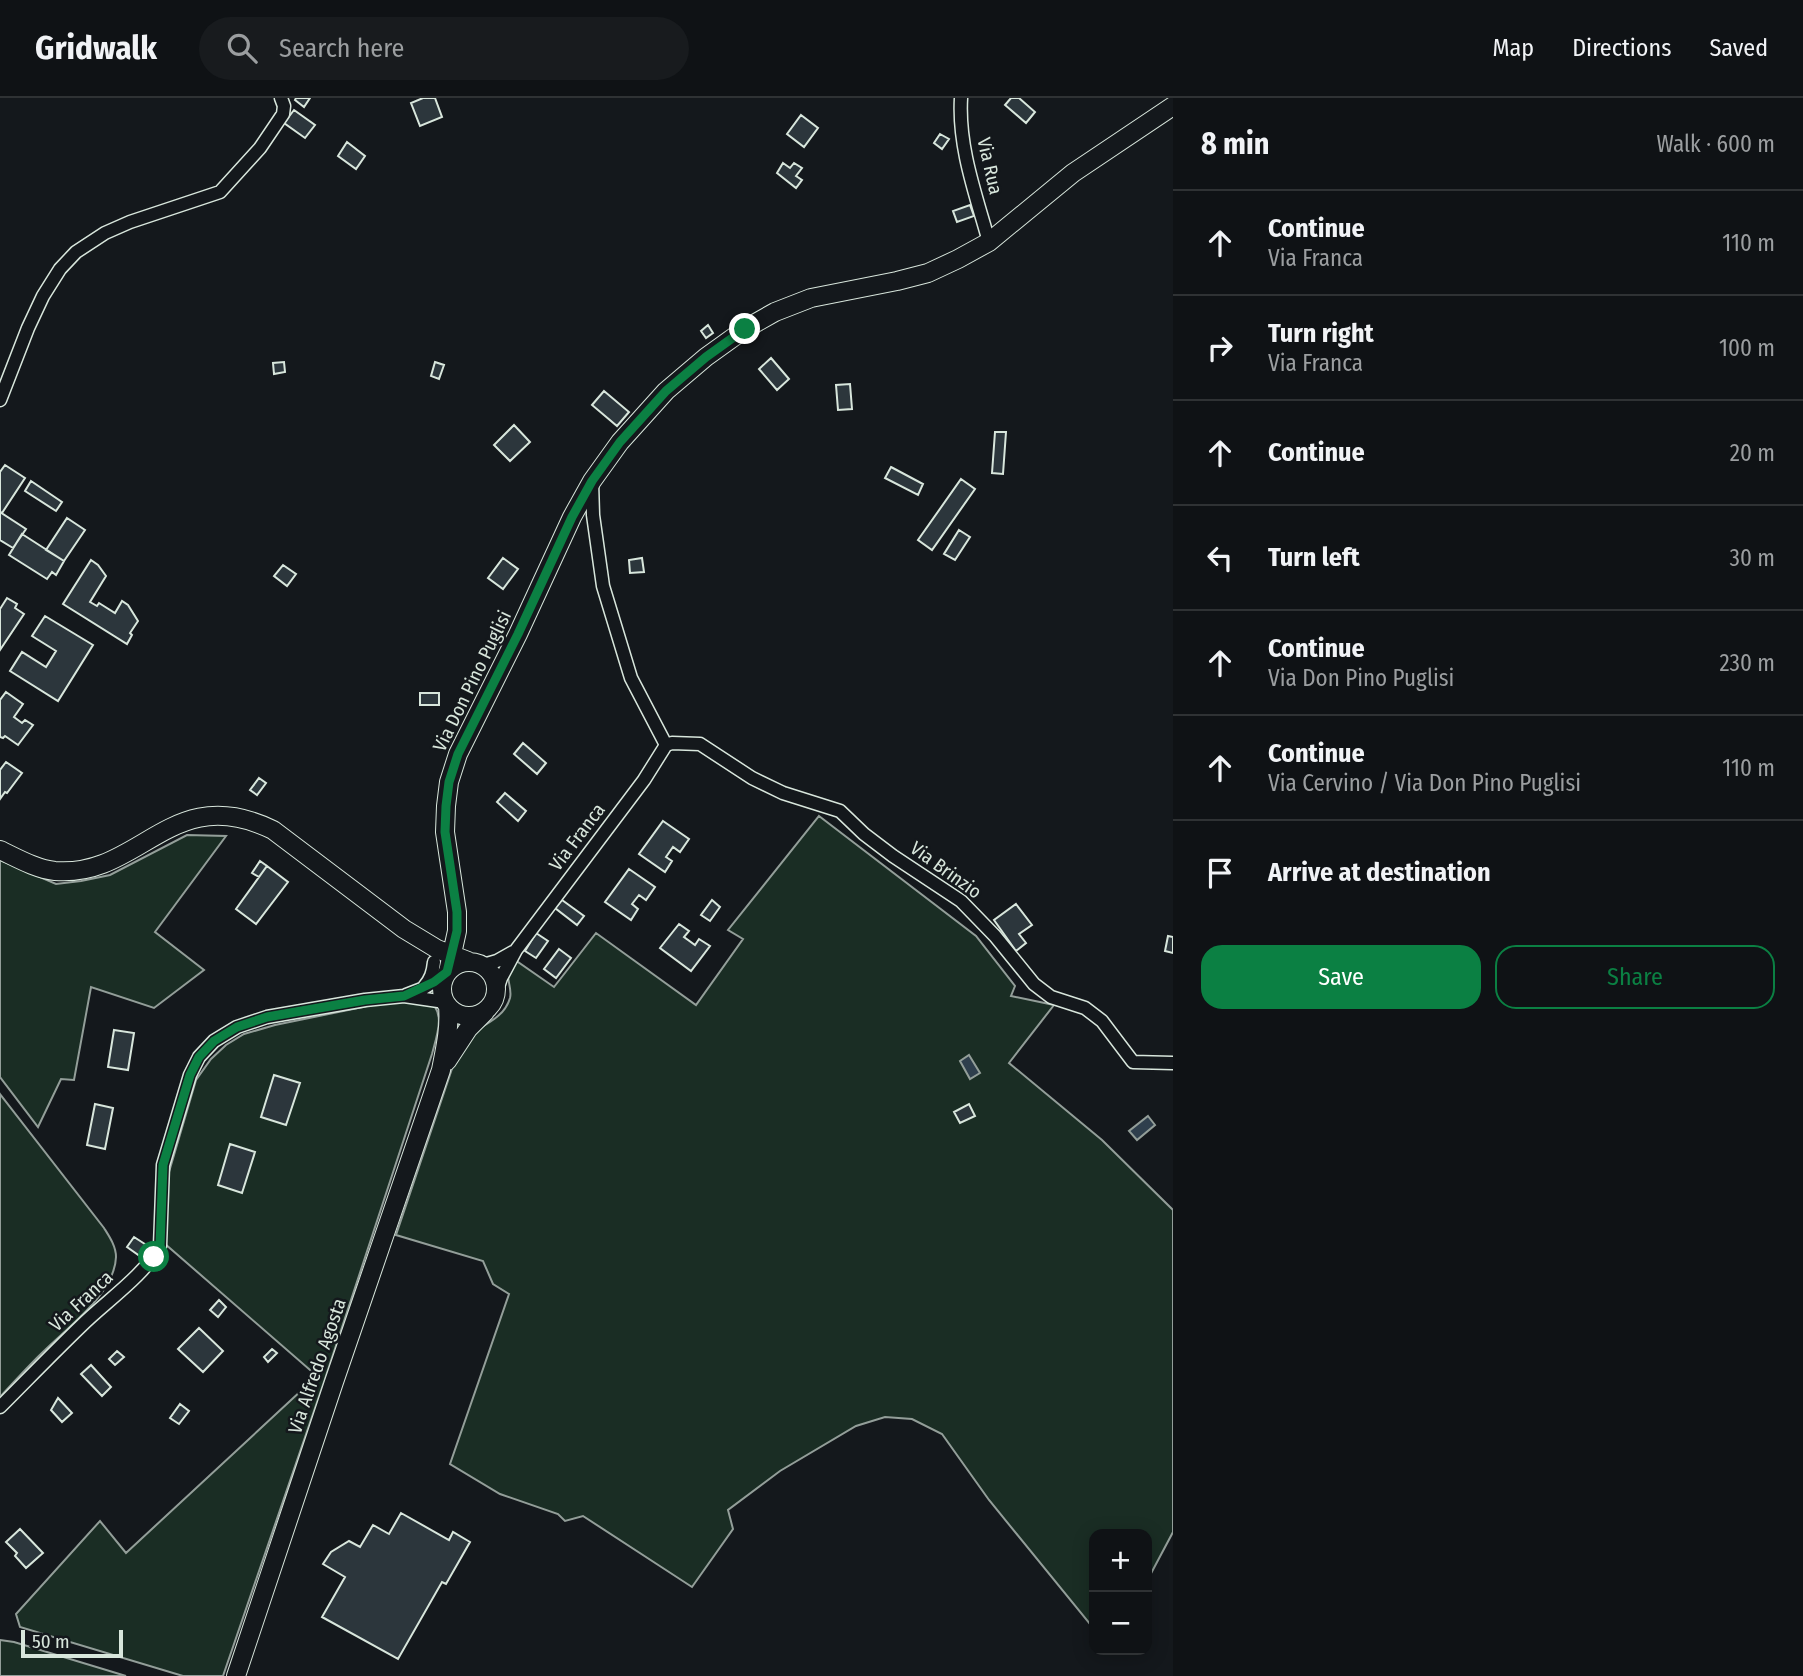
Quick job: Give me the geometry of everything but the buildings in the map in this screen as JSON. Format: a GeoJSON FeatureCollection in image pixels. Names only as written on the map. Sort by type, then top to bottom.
{"type":"FeatureCollection","features":[{"type":"Feature","properties":{"kind":"street","name":"Via Rua"},"geometry":{"type":"LineString","coordinates":[[961,98],[960,116],[966,159],[989,242]]}},
{"type":"Feature","properties":{"kind":"street"},"geometry":{"type":"LineString","coordinates":[[0,400],[28,328],[60,268],[76,252],[105,233],[220,192],[260,148],[283,114],[282,102]]}},
{"type":"Feature","properties":{"kind":"street","name":"Via Don Pino Puglisi"},"geometry":{"type":"LineString","coordinates":[[457,912],[445,832],[449,782],[458,754],[572,517],[592,481],[620,442],[666,391],[745,329],[775,312],[811,298],[928,273],[958,259],[989,242],[1073,173],[1173,106]]}},
{"type":"Feature","properties":{"kind":"street"},"geometry":{"type":"LineString","coordinates":[[592,481],[593,515],[603,586],[631,678],[666,745]]}},
{"type":"Feature","properties":{"kind":"street","name":"Via Brinzio"},"geometry":{"type":"LineString","coordinates":[[666,745],[699,744],[783,793],[840,811],[893,856],[961,901],[995,936],[1034,984],[1051,997],[1085,1008],[1102,1021],[1133,1062],[1173,1063]]}},
{"type":"Feature","properties":{"kind":"street","name":"Via Franca"},"geometry":{"type":"LineString","coordinates":[[497,990],[516,950],[644,780],[666,745]]}},
{"type":"Feature","properties":{"kind":"street"},"geometry":{"type":"LineString","coordinates":[[0,850],[30,864],[55,871],[78,870],[101,865],[170,827],[193,818],[214,815],[257,822],[273,830],[404,929],[451,976]]}},
{"type":"Feature","properties":{"kind":"street"},"geometry":{"type":"LineString","coordinates":[[457,912],[467,943],[451,976],[454,1012],[462,1016],[479,1015],[486,1011]]}},
{"type":"Feature","properties":{"kind":"street","name":"Via Alfredo Agosta"},"geometry":{"type":"LineString","coordinates":[[236,1676],[441,1070],[448,1037],[457,912]]}},
{"type":"Feature","properties":{"kind":"street"},"geometry":{"type":"LineString","coordinates":[[404,996],[451,976],[505,958],[516,950]]}},
{"type":"Feature","properties":{"kind":"street"},"geometry":{"type":"LineString","coordinates":[[404,996],[451,976],[494,975],[497,990]]}},
{"type":"Feature","properties":{"kind":"street","name":"Via Alfredo Agosta"},"geometry":{"type":"LineString","coordinates":[[441,1070],[460,1040],[492,1005],[497,990]]}},
{"type":"Feature","properties":{"kind":"street","name":"Via Franca"},"geometry":{"type":"LineString","coordinates":[[0,1407],[154,1257],[160,1246],[163,1165],[190,1075],[199,1057],[214,1041],[237,1027],[267,1017],[404,996]]}},
{"type":"Feature","properties":{"kind":"green space"},"geometry":{"type":"Polygon","coordinates":[[[819,816],[976,936],[1015,986],[1011,996],[1054,1005],[1009,1063],[1102,1140],[1173,1210],[1173,1532],[1152,1572],[1152,1529],[1089,1529],[1089,1623],[989,1500],[942,1434],[912,1419],[885,1417],[856,1426],[780,1471],[728,1510],[733,1529],[692,1587],[583,1516],[565,1521],[558,1514],[500,1494],[450,1464],[509,1294],[493,1284],[483,1261],[396,1235],[461,1042],[502,1013],[510,998],[508,973],[515,960],[554,987],[596,933],[696,1005],[743,939],[728,930],[819,816]]]}},
{"type":"Feature","properties":{"kind":"green space"},"geometry":{"type":"Polygon","coordinates":[[[187,835],[226,836],[155,932],[204,970],[154,1008],[91,987],[74,1080],[61,1079],[38,1127],[0,1077],[0,860],[56,884],[81,881],[110,875],[187,835]]]}},
{"type":"Feature","properties":{"kind":"green space"},"geometry":{"type":"Polygon","coordinates":[[[402,999],[423,1000],[433,1005],[439,1017],[436,1040],[325,1379],[223,1676],[183,1676],[20,1627],[16,1614],[100,1521],[126,1553],[317,1376],[164,1243],[169,1172],[196,1080],[211,1059],[226,1045],[244,1034],[402,999]]]}},
{"type":"Feature","properties":{"kind":"green space"},"geometry":{"type":"Polygon","coordinates":[[[0,1094],[104,1228],[114,1245],[116,1257],[114,1270],[99,1296],[0,1397],[0,1094]]]}},
{"type":"Feature","properties":{"kind":"green space"},"geometry":{"type":"Polygon","coordinates":[[[0,1640],[14,1642],[126,1676],[0,1676],[0,1640]]]}},
{"type":"Feature","properties":{"kind":"water"},"geometry":{"type":"Polygon","coordinates":[[[969,1055],[980,1073],[970,1079],[960,1061],[969,1055]]]}},
{"type":"Feature","properties":{"kind":"water"},"geometry":{"type":"Polygon","coordinates":[[[1148,1116],[1155,1125],[1137,1140],[1129,1131],[1148,1116]]]}},
{"type":"Feature","properties":{"kind":"route"},"geometry":{"type":"LineString","coordinates":[[154,1257],[160,1246],[163,1165],[190,1075],[199,1057],[214,1041],[237,1027],[267,1017],[404,996],[424,988],[446,974],[457,931],[457,912],[445,832],[446,806],[449,782],[458,754],[592,481],[620,442],[666,391],[745,329]]}}]}
